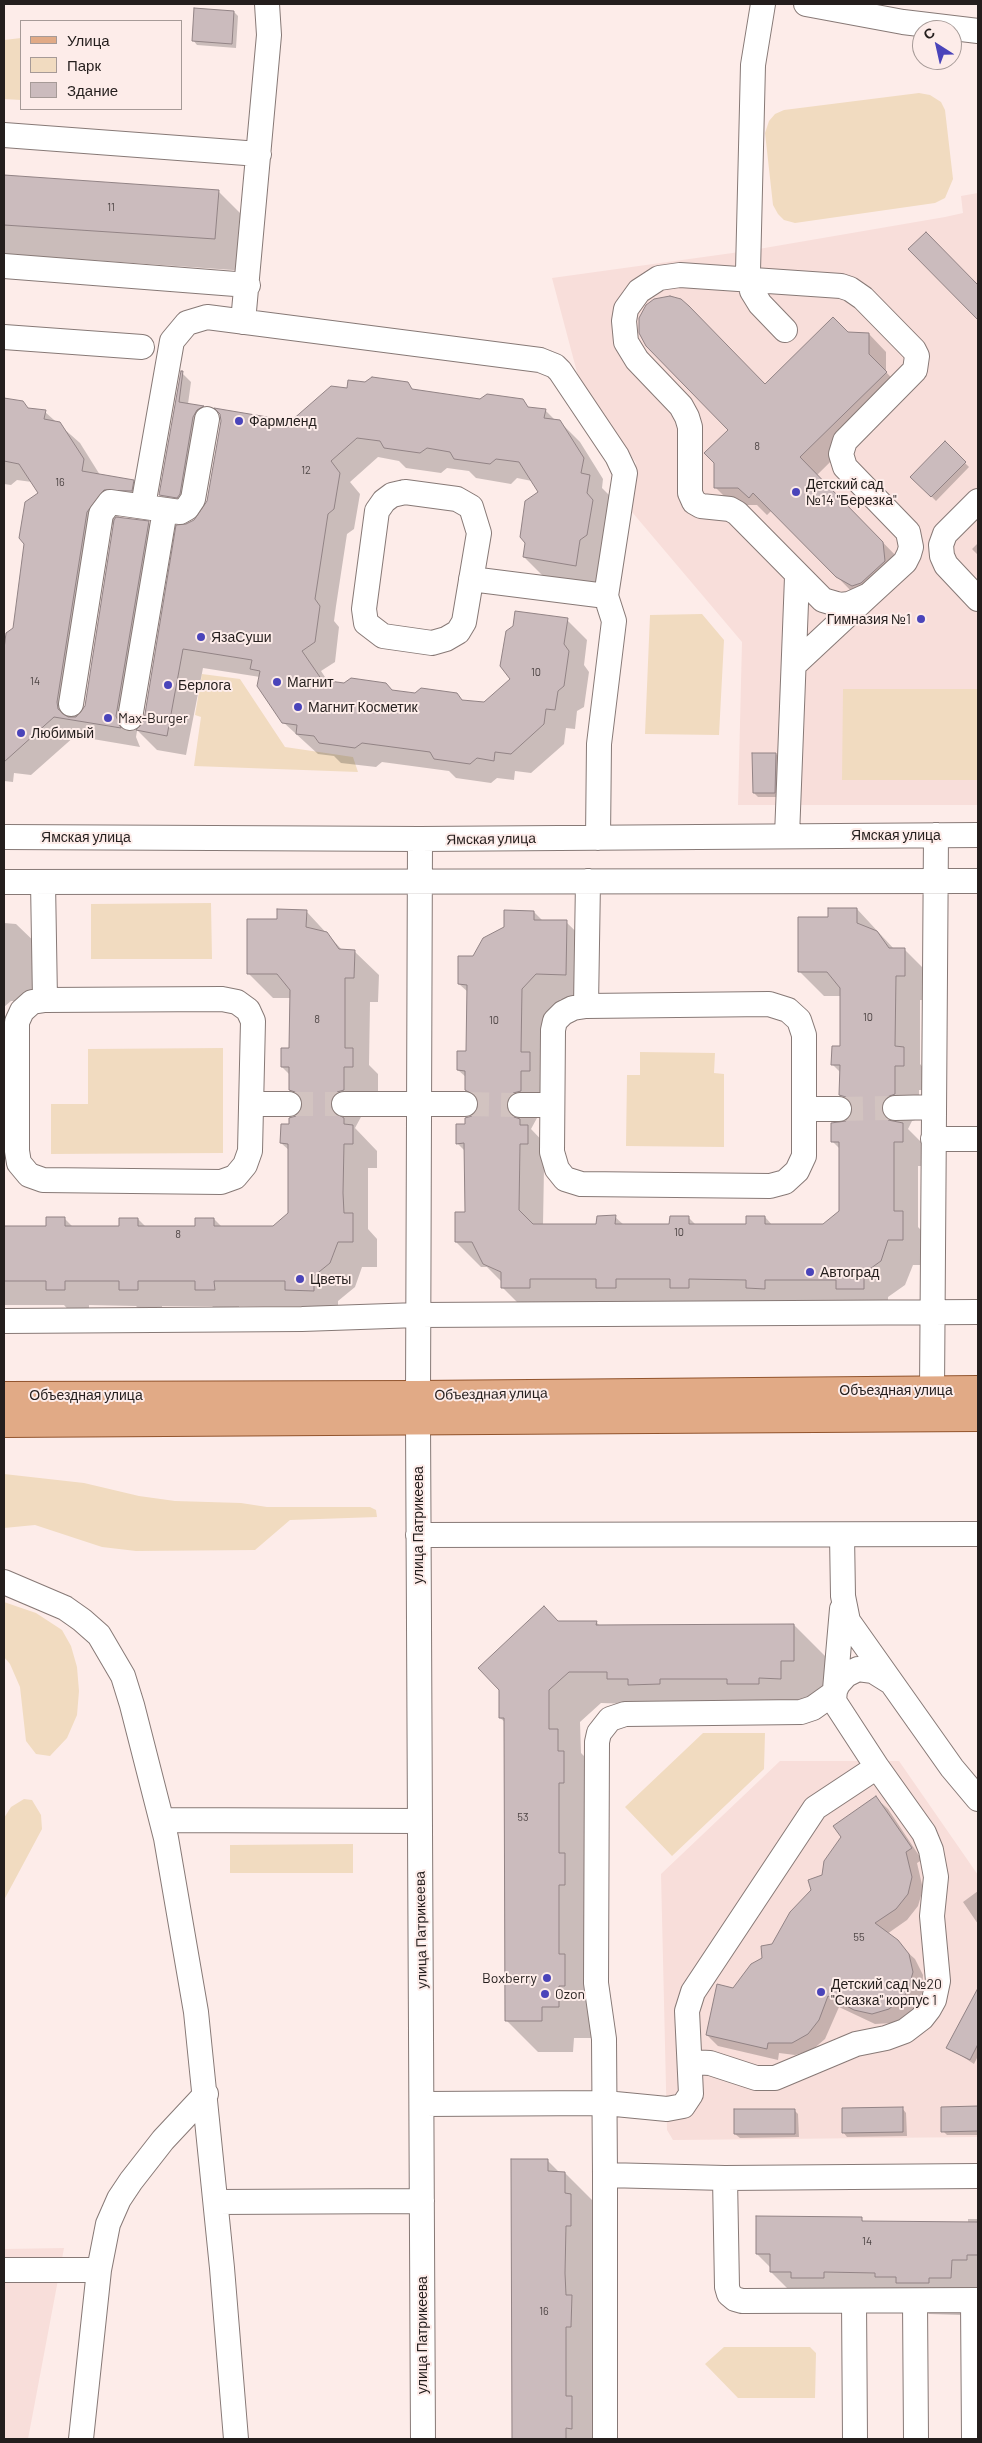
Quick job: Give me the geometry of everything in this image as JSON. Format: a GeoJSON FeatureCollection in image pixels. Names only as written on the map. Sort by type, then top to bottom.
{"type":"FeatureCollection","features":[{"type":"Feature","properties":{"kind":"main road"},"geometry":{"type":"LineString","coordinates":[[932,1390],[932,1417]]}},
{"type":"Feature","properties":{"kind":"main road","name":"Объездная улица"},"geometry":{"type":"LineString","coordinates":[[4,1396],[418,1395],[978,1390]]}},
{"type":"Feature","properties":{"kind":"main road"},"geometry":{"type":"LineString","coordinates":[[418,1395],[418,1422]]}},
{"type":"Feature","properties":{"kind":"main road","name":"Объездная улица"},"geometry":{"type":"LineString","coordinates":[[4,1423],[418,1422],[978,1417]]}},
{"type":"Feature","properties":{"kind":"street"},"geometry":{"type":"LineString","coordinates":[[243,322],[248,284],[269,35],[267,4]]}},
{"type":"Feature","properties":{"kind":"street"},"geometry":{"type":"LineString","coordinates":[[763,4],[753,65],[747,251],[752,291],[760,304],[785,330]]}},
{"type":"Feature","properties":{"kind":"street"},"geometry":{"type":"LineString","coordinates":[[806,4],[903,22],[978,31]]}},
{"type":"Feature","properties":{"kind":"street"},"geometry":{"type":"LineString","coordinates":[[4,136],[259,154]]}},
{"type":"Feature","properties":{"kind":"street"},"geometry":{"type":"LineString","coordinates":[[4,266],[248,284]]}},
{"type":"Feature","properties":{"kind":"street"},"geometry":{"type":"LineString","coordinates":[[795,664],[905,562],[911,547],[910,539],[904,526],[845,467],[840,454],[845,441],[915,370],[917,356],[914,350],[863,298],[850,288],[680,275],[659,278],[639,291],[626,309],[624,333],[630,351],[682,406],[687,417],[690,427],[690,493],[694,502],[701,506],[730,509],[737,513],[797,577],[815,594],[830,604],[849,604],[869,595]]}},
{"type":"Feature","properties":{"kind":"street"},"geometry":{"type":"LineString","coordinates":[[130,718],[172,341],[187,323],[207,317],[540,360],[555,366],[560,371],[617,456],[625,474],[606,596],[614,622],[599,744],[598,838]]}},
{"type":"Feature","properties":{"kind":"street"},"geometry":{"type":"LineString","coordinates":[[4,336],[142,347]]}},
{"type":"Feature","properties":{"kind":"street"},"geometry":{"type":"LineString","coordinates":[[71,704],[100,514],[110,502],[180,512],[187,508],[193,499],[207,419]]}},
{"type":"Feature","properties":{"kind":"street"},"geometry":{"type":"LineString","coordinates":[[405,492],[457,499],[471,507],[478,532],[471,579],[464,622],[458,632],[446,639],[432,643],[383,636],[372,629],[366,622],[364,608],[377,511],[384,501],[392,495],[405,492]]}},
{"type":"Feature","properties":{"kind":"street"},"geometry":{"type":"LineString","coordinates":[[978,501],[945,534],[941,545],[942,556],[946,565],[978,599]]}},
{"type":"Feature","properties":{"kind":"street"},"geometry":{"type":"LineString","coordinates":[[787,836],[797,577]]}},
{"type":"Feature","properties":{"kind":"street"},"geometry":{"type":"LineString","coordinates":[[471,579],[606,596]]}},
{"type":"Feature","properties":{"kind":"street"},"geometry":{"type":"LineString","coordinates":[[932,1390],[936,835]]}},
{"type":"Feature","properties":{"kind":"street","name":"Ямская улица"},"geometry":{"type":"LineString","coordinates":[[4,837],[420,839],[978,835]]}},
{"type":"Feature","properties":{"kind":"street"},"geometry":{"type":"LineString","coordinates":[[418,1395],[420,839]]}},
{"type":"Feature","properties":{"kind":"street"},"geometry":{"type":"LineString","coordinates":[[4,882],[978,880]]}},
{"type":"Feature","properties":{"kind":"street"},"geometry":{"type":"LineString","coordinates":[[586,1006],[588,881]]}},
{"type":"Feature","properties":{"kind":"street"},"geometry":{"type":"LineString","coordinates":[[43,882],[45,1000]]}},
{"type":"Feature","properties":{"kind":"street"},"geometry":{"type":"LineString","coordinates":[[222,999],[237,1002],[248,1010],[253,1022],[250,1151],[245,1165],[235,1177],[221,1182],[43,1180],[29,1175],[19,1163],[10,1109],[17,1022],[22,1011],[32,1002],[45,1000],[222,999]]}},
{"type":"Feature","properties":{"kind":"street"},"geometry":{"type":"LineString","coordinates":[[769,1004],[788,1010],[799,1020],[804,1035],[804,1156],[797,1171],[785,1182],[770,1186],[581,1184],[565,1179],[556,1169],[552,1152],[552,1105],[553,1030],[555,1021],[563,1013],[573,1008],[586,1006],[769,1004]]}},
{"type":"Feature","properties":{"kind":"street"},"geometry":{"type":"LineString","coordinates":[[252,1104],[289,1104]]}},
{"type":"Feature","properties":{"kind":"street"},"geometry":{"type":"LineString","coordinates":[[344,1104],[465,1104]]}},
{"type":"Feature","properties":{"kind":"street"},"geometry":{"type":"LineString","coordinates":[[520,1105],[552,1105]]}},
{"type":"Feature","properties":{"kind":"street"},"geometry":{"type":"LineString","coordinates":[[895,1108],[933,1107]]}},
{"type":"Feature","properties":{"kind":"street"},"geometry":{"type":"LineString","coordinates":[[804,1109],[839,1109]]}},
{"type":"Feature","properties":{"kind":"street"},"geometry":{"type":"LineString","coordinates":[[933,1140],[978,1139]]}},
{"type":"Feature","properties":{"kind":"street"},"geometry":{"type":"LineString","coordinates":[[4,1321],[302,1319],[418,1315],[978,1312]]}},
{"type":"Feature","properties":{"kind":"street","name":"улица Патрикеева"},"geometry":{"type":"LineString","coordinates":[[418,1422],[419,1821],[423,2104],[423,2439]]}},
{"type":"Feature","properties":{"kind":"street"},"geometry":{"type":"LineString","coordinates":[[418,1535],[978,1534]]}},
{"type":"Feature","properties":{"kind":"street"},"geometry":{"type":"LineString","coordinates":[[690,2062],[710,2063],[756,2078],[775,2078],[856,2044],[886,2038],[905,2031],[922,2018],[934,2000],[938,1981],[932,1916],[936,1876],[931,1850],[924,1833],[837,1708],[834,1693],[843,1596],[842,1535]]}},
{"type":"Feature","properties":{"kind":"street"},"geometry":{"type":"LineString","coordinates":[[4,1582],[34,1593],[70,1612],[99,1635],[112,1654],[123,1676],[132,1705],[162,1820],[188,1959],[206,2094],[236,2439]]}},
{"type":"Feature","properties":{"kind":"street"},"geometry":{"type":"LineString","coordinates":[[843,1596],[848,1621],[853,1632],[952,1768],[978,1799]]}},
{"type":"Feature","properties":{"kind":"street"},"geometry":{"type":"LineString","coordinates":[[605,2439],[604,2039],[596,1983],[597,1742],[599,1733],[610,1719],[617,1716],[801,1712],[813,1708],[834,1693],[846,1674],[858,1669],[873,1671],[889,1680]]}},
{"type":"Feature","properties":{"kind":"street"},"geometry":{"type":"LineString","coordinates":[[423,2104],[605,2103],[667,2109],[683,2106],[691,2094],[688,2011],[693,1992],[815,1808],[877,1767]]}},
{"type":"Feature","properties":{"kind":"street"},"geometry":{"type":"LineString","coordinates":[[162,1820],[419,1821]]}},
{"type":"Feature","properties":{"kind":"street"},"geometry":{"type":"LineString","coordinates":[[81,2439],[99,2270],[108,2224],[119,2199],[163,2140],[206,2094]]}},
{"type":"Feature","properties":{"kind":"street"},"geometry":{"type":"LineString","coordinates":[[605,2175],[725,2178],[978,2176]]}},
{"type":"Feature","properties":{"kind":"street"},"geometry":{"type":"LineString","coordinates":[[725,2178],[729,2294],[735,2299],[742,2301],[976,2300],[974,2439]]}},
{"type":"Feature","properties":{"kind":"street"},"geometry":{"type":"LineString","coordinates":[[216,2202],[422,2201]]}},
{"type":"Feature","properties":{"kind":"street"},"geometry":{"type":"LineString","coordinates":[[4,2270],[99,2270]]}},
{"type":"Feature","properties":{"kind":"street"},"geometry":{"type":"LineString","coordinates":[[854,2301],[855,2439]]}},
{"type":"Feature","properties":{"kind":"street"},"geometry":{"type":"LineString","coordinates":[[915,2301],[916,2439]]}},
{"type":"Feature","properties":{"kind":"shaded area","name":"Детский сад №14 \"Березка\""},"geometry":{"type":"Polygon","coordinates":[[[978,193],[978,805],[738,805],[742,642],[632,512],[636,463],[578,376],[552,278],[747,251],[945,217],[963,213],[961,196],[978,193]]]}},
{"type":"Feature","properties":{"kind":"shaded area","name":"Детский сад №20 \"Сказка\" корпус 1"},"geometry":{"type":"Polygon","coordinates":[[[780,1761],[899,1761],[978,1875],[978,2137],[673,2140],[667,2130],[661,1874],[780,1761]]]}},
{"type":"Feature","properties":{"kind":"shaded area"},"geometry":{"type":"Polygon","coordinates":[[[64,2248],[28,2439],[4,2439],[4,2249],[64,2248]]]}},
{"type":"Feature","properties":{"kind":"green space"},"geometry":{"type":"Polygon","coordinates":[[[20,38],[20,100],[4,99],[4,40],[20,38]]]}},
{"type":"Feature","properties":{"kind":"green space"},"geometry":{"type":"Polygon","coordinates":[[[919,93],[930,95],[941,102],[945,110],[953,179],[945,198],[935,203],[795,223],[784,220],[778,214],[773,205],[765,133],[769,121],[775,114],[784,110],[919,93]]]}},
{"type":"Feature","properties":{"kind":"green space"},"geometry":{"type":"Polygon","coordinates":[[[702,614],[724,640],[719,735],[645,734],[650,615],[702,614]]]}},
{"type":"Feature","properties":{"kind":"green space"},"geometry":{"type":"Polygon","coordinates":[[[202,674],[240,679],[285,747],[353,757],[358,772],[194,766],[201,717],[195,715],[202,674]]]}},
{"type":"Feature","properties":{"kind":"green space"},"geometry":{"type":"Polygon","coordinates":[[[843,689],[978,689],[978,780],[842,780],[843,689]]]}},
{"type":"Feature","properties":{"kind":"green space"},"geometry":{"type":"Polygon","coordinates":[[[211,903],[212,959],[91,959],[91,904],[211,903]]]}},
{"type":"Feature","properties":{"kind":"green space"},"geometry":{"type":"Polygon","coordinates":[[[223,1048],[223,1153],[51,1154],[51,1104],[88,1104],[88,1049],[223,1048]]]}},
{"type":"Feature","properties":{"kind":"green space"},"geometry":{"type":"Polygon","coordinates":[[[640,1052],[715,1053],[714,1073],[724,1074],[724,1147],[626,1146],[627,1075],[640,1075],[640,1052]]]}},
{"type":"Feature","properties":{"kind":"green space"},"geometry":{"type":"Polygon","coordinates":[[[4,1474],[84,1483],[139,1496],[175,1501],[241,1503],[267,1507],[370,1507],[376,1510],[377,1517],[290,1520],[255,1550],[136,1551],[102,1547],[35,1525],[4,1528],[4,1474]]]}},
{"type":"Feature","properties":{"kind":"green space"},"geometry":{"type":"Polygon","coordinates":[[[4,1602],[36,1613],[62,1630],[71,1646],[77,1667],[79,1691],[77,1715],[67,1738],[50,1756],[36,1754],[26,1741],[20,1687],[10,1664],[4,1657],[4,1602]]]}},
{"type":"Feature","properties":{"kind":"green space"},"geometry":{"type":"Polygon","coordinates":[[[703,1733],[765,1733],[764,1769],[672,1856],[625,1807],[703,1733]]]}},
{"type":"Feature","properties":{"kind":"green space"},"geometry":{"type":"Polygon","coordinates":[[[24,1799],[32,1800],[41,1815],[42,1829],[4,1900],[4,1818],[11,1807],[24,1799]]]}},
{"type":"Feature","properties":{"kind":"green space"},"geometry":{"type":"Polygon","coordinates":[[[353,1844],[353,1873],[230,1873],[230,1845],[353,1844]]]}},
{"type":"Feature","properties":{"kind":"green space"},"geometry":{"type":"Polygon","coordinates":[[[724,2347],[810,2347],[816,2353],[815,2398],[738,2398],[705,2364],[724,2347]]]}},
{"type":"Feature","properties":{"kind":"building"},"geometry":{"type":"Polygon","coordinates":[[[194,8],[234,11],[232,44],[192,41],[194,8]]]}},
{"type":"Feature","properties":{"kind":"building"},"geometry":{"type":"Polygon","coordinates":[[[4,175],[219,190],[215,239],[4,225],[4,175]]]}},
{"type":"Feature","properties":{"kind":"building"},"geometry":{"type":"Polygon","coordinates":[[[926,232],[978,285],[978,320],[908,249],[926,232]]]}},
{"type":"Feature","properties":{"kind":"building"},"geometry":{"type":"Polygon","coordinates":[[[670,296],[681,299],[689,306],[765,384],[833,317],[848,332],[869,333],[869,354],[887,372],[800,457],[883,542],[885,561],[861,583],[852,586],[836,577],[753,493],[749,498],[738,488],[714,488],[714,463],[704,453],[728,430],[646,346],[639,333],[639,318],[646,305],[654,299],[670,296]]]}},
{"type":"Feature","properties":{"kind":"building"},"geometry":{"type":"Polygon","coordinates":[[[181,371],[183,371],[179,402],[204,406],[197,410],[193,417],[180,494],[177,498],[159,495],[181,371]]]}},
{"type":"Feature","properties":{"kind":"building"},"geometry":{"type":"Polygon","coordinates":[[[372,377],[408,382],[412,389],[480,399],[487,394],[523,399],[528,407],[546,409],[544,418],[560,420],[584,458],[581,473],[590,475],[587,493],[593,500],[587,535],[580,540],[576,566],[523,557],[525,543],[520,537],[525,501],[538,492],[519,462],[496,459],[490,464],[454,459],[450,452],[427,448],[420,453],[384,448],[380,441],[357,438],[331,461],[340,473],[334,509],[328,514],[315,599],[320,606],[315,642],[302,651],[322,680],[344,683],[351,678],[386,683],[392,690],[415,693],[421,688],[457,693],[462,700],[484,702],[510,679],[500,666],[506,631],[513,626],[515,611],[568,618],[564,644],[569,651],[564,686],[558,691],[555,710],[546,709],[544,724],[511,754],[495,752],[494,761],[477,758],[470,764],[434,759],[430,752],[362,743],[355,748],[319,743],[314,736],[296,734],[297,725],[282,723],[257,686],[260,671],[250,669],[252,660],[183,649],[167,736],[136,730],[144,720],[176,525],[186,524],[194,520],[207,501],[221,421],[220,414],[214,408],[291,421],[331,386],[347,388],[348,380],[365,382],[372,377]]]}},
{"type":"Feature","properties":{"kind":"building"},"geometry":{"type":"Polygon","coordinates":[[[4,398],[23,401],[28,408],[46,410],[44,419],[60,422],[84,459],[82,471],[134,480],[132,491],[104,490],[87,512],[57,702],[58,709],[68,717],[76,717],[85,706],[114,520],[116,517],[149,521],[116,716],[121,728],[54,717],[4,762],[4,649],[6,633],[13,628],[24,544],[19,538],[25,502],[38,493],[19,464],[4,461],[4,398]]]}},
{"type":"Feature","properties":{"kind":"building"},"geometry":{"type":"Polygon","coordinates":[[[945,441],[966,462],[931,497],[910,477],[945,441]]]}},
{"type":"Feature","properties":{"kind":"building"},"geometry":{"type":"Polygon","coordinates":[[[752,753],[776,753],[775,793],[753,793],[752,753]]]}},
{"type":"Feature","properties":{"kind":"building"},"geometry":{"type":"Polygon","coordinates":[[[828,908],[857,908],[857,923],[877,931],[889,948],[905,948],[905,976],[896,976],[895,1046],[904,1047],[904,1066],[895,1066],[895,1094],[887,1097],[881,1108],[883,1115],[888,1120],[903,1123],[903,1142],[894,1142],[894,1211],[903,1211],[903,1240],[888,1240],[881,1261],[864,1273],[864,1289],[836,1289],[836,1280],[765,1280],[765,1289],[746,1288],[746,1280],[689,1279],[689,1288],[670,1288],[670,1279],[616,1279],[616,1288],[596,1288],[596,1279],[530,1279],[530,1288],[501,1288],[501,1272],[483,1264],[472,1242],[455,1242],[455,1212],[465,1212],[464,1143],[456,1144],[456,1124],[465,1124],[465,1118],[472,1116],[479,1104],[477,1097],[465,1090],[465,1071],[457,1070],[457,1051],[466,1051],[467,985],[458,984],[458,956],[473,956],[483,938],[504,927],[504,910],[534,911],[534,920],[567,920],[566,975],[536,974],[522,989],[521,1052],[530,1052],[530,1071],[521,1071],[521,1091],[513,1093],[506,1105],[508,1112],[520,1119],[520,1125],[528,1125],[528,1144],[520,1144],[519,1210],[533,1224],[596,1224],[597,1216],[616,1215],[615,1224],[669,1224],[670,1216],[689,1216],[689,1224],[746,1224],[746,1216],[765,1216],[765,1224],[823,1224],[839,1211],[839,1142],[831,1142],[831,1123],[846,1121],[853,1109],[846,1097],[839,1095],[840,1065],[831,1065],[832,1046],[840,1046],[840,988],[827,972],[798,972],[798,917],[828,917],[828,908]]]}},
{"type":"Feature","properties":{"kind":"building"},"geometry":{"type":"Polygon","coordinates":[[[277,909],[307,910],[306,927],[327,932],[339,949],[355,950],[354,978],[345,978],[345,1048],[353,1048],[353,1067],[344,1067],[344,1090],[337,1092],[330,1104],[332,1111],[344,1118],[344,1124],[353,1125],[353,1144],[344,1144],[343,1193],[344,1213],[353,1213],[353,1242],[338,1242],[330,1263],[314,1276],[314,1291],[285,1290],[285,1281],[214,1281],[215,1290],[195,1290],[195,1281],[138,1281],[138,1290],[119,1290],[119,1281],[65,1281],[65,1290],[46,1290],[46,1281],[4,1281],[4,1226],[46,1226],[46,1217],[65,1217],[65,1226],[119,1226],[119,1218],[138,1218],[138,1226],[195,1226],[195,1218],[214,1218],[214,1226],[273,1226],[288,1213],[288,1144],[280,1143],[281,1124],[289,1124],[289,1118],[296,1116],[303,1104],[301,1097],[289,1090],[289,1067],[281,1067],[281,1048],[289,1048],[290,990],[277,974],[247,974],[247,919],[277,919],[277,909]]]}},
{"type":"Feature","properties":{"kind":"building"},"geometry":{"type":"Polygon","coordinates":[[[544,1606],[558,1621],[597,1621],[596,1625],[794,1624],[794,1661],[781,1661],[781,1679],[759,1678],[759,1684],[727,1684],[727,1679],[660,1679],[660,1684],[628,1685],[628,1679],[607,1679],[607,1672],[569,1672],[549,1690],[549,1729],[558,1729],[558,1751],[564,1751],[564,1783],[559,1783],[559,1853],[565,1853],[565,1885],[559,1885],[559,1954],[565,1954],[565,1986],[559,1986],[559,2007],[542,2007],[542,2021],[505,2021],[504,1718],[499,1718],[499,1690],[478,1668],[544,1606]]]}},
{"type":"Feature","properties":{"kind":"building"},"geometry":{"type":"Polygon","coordinates":[[[876,1796],[912,1848],[906,1852],[912,1877],[908,1894],[896,1909],[875,1923],[898,1940],[909,1954],[913,1972],[908,1990],[903,1998],[889,2009],[872,2014],[854,2010],[828,1996],[819,2020],[808,2034],[792,2043],[768,2043],[767,2049],[706,2035],[717,1984],[733,1988],[751,1964],[762,1958],[761,1946],[772,1944],[790,1912],[811,1890],[808,1880],[822,1875],[824,1861],[841,1837],[833,1826],[876,1796]]]}},
{"type":"Feature","properties":{"kind":"building"},"geometry":{"type":"Polygon","coordinates":[[[978,1988],[978,2044],[970,2060],[946,2048],[978,1988]]]}},
{"type":"Feature","properties":{"kind":"building"},"geometry":{"type":"Polygon","coordinates":[[[978,2106],[978,2131],[941,2132],[941,2107],[978,2106]]]}},
{"type":"Feature","properties":{"kind":"building"},"geometry":{"type":"Polygon","coordinates":[[[903,2107],[903,2132],[842,2133],[842,2108],[903,2107]]]}},
{"type":"Feature","properties":{"kind":"building"},"geometry":{"type":"Polygon","coordinates":[[[734,2109],[795,2109],[795,2134],[734,2134],[734,2109]]]}},
{"type":"Feature","properties":{"kind":"building"},"geometry":{"type":"Polygon","coordinates":[[[511,2159],[548,2159],[548,2171],[565,2172],[565,2193],[571,2194],[571,2226],[566,2226],[565,2273],[566,2295],[572,2295],[571,2327],[566,2327],[566,2396],[572,2396],[572,2429],[566,2428],[566,2439],[512,2439],[511,2159]]]}},
{"type":"Feature","properties":{"kind":"building"},"geometry":{"type":"Polygon","coordinates":[[[756,2216],[862,2217],[862,2221],[978,2222],[978,2255],[967,2255],[967,2260],[952,2260],[951,2278],[929,2278],[929,2283],[896,2283],[896,2277],[875,2277],[875,2273],[824,2272],[824,2278],[791,2278],[791,2272],[770,2272],[770,2254],[756,2254],[756,2216]]]}},
{"type":"Feature","properties":{"kind":"tunnel"},"geometry":{"type":"LineString","coordinates":[[289,1104],[344,1104]]}},
{"type":"Feature","properties":{"kind":"tunnel"},"geometry":{"type":"LineString","coordinates":[[465,1104],[520,1105]]}},
{"type":"Feature","properties":{"kind":"tunnel"},"geometry":{"type":"LineString","coordinates":[[839,1109],[895,1108]]}},
{"type":"Feature","properties":{"kind":"place","name":"Фармленд"},"geometry":{"type":"Point","coordinates":[239,421]}},
{"type":"Feature","properties":{"kind":"place","name":"Детский сад №14 \"Березка\""},"geometry":{"type":"Point","coordinates":[796,492]}},
{"type":"Feature","properties":{"kind":"place","name":"Гимназия №1"},"geometry":{"type":"Point","coordinates":[921,619]}},
{"type":"Feature","properties":{"kind":"place","name":"ЯзаСуши"},"geometry":{"type":"Point","coordinates":[201,637]}},
{"type":"Feature","properties":{"kind":"place","name":"Магнит"},"geometry":{"type":"Point","coordinates":[277,682]}},
{"type":"Feature","properties":{"kind":"place","name":"Берлога"},"geometry":{"type":"Point","coordinates":[168,685]}},
{"type":"Feature","properties":{"kind":"place","name":"Магнит Косметик"},"geometry":{"type":"Point","coordinates":[298,707]}},
{"type":"Feature","properties":{"kind":"place","name":"Max-Burger"},"geometry":{"type":"Point","coordinates":[108,718]}},
{"type":"Feature","properties":{"kind":"place","name":"Любимый"},"geometry":{"type":"Point","coordinates":[21,733]}},
{"type":"Feature","properties":{"kind":"place","name":"Автоград"},"geometry":{"type":"Point","coordinates":[810,1272]}},
{"type":"Feature","properties":{"kind":"place","name":"Цветы"},"geometry":{"type":"Point","coordinates":[300,1279]}},
{"type":"Feature","properties":{"kind":"place","name":"Boxberry"},"geometry":{"type":"Point","coordinates":[547,1978]}},
{"type":"Feature","properties":{"kind":"place","name":"Детский сад №20 \"Сказка\" корпус 1"},"geometry":{"type":"Point","coordinates":[821,1992]}},
{"type":"Feature","properties":{"kind":"place","name":"Ozon"},"geometry":{"type":"Point","coordinates":[545,1994]}}]}
